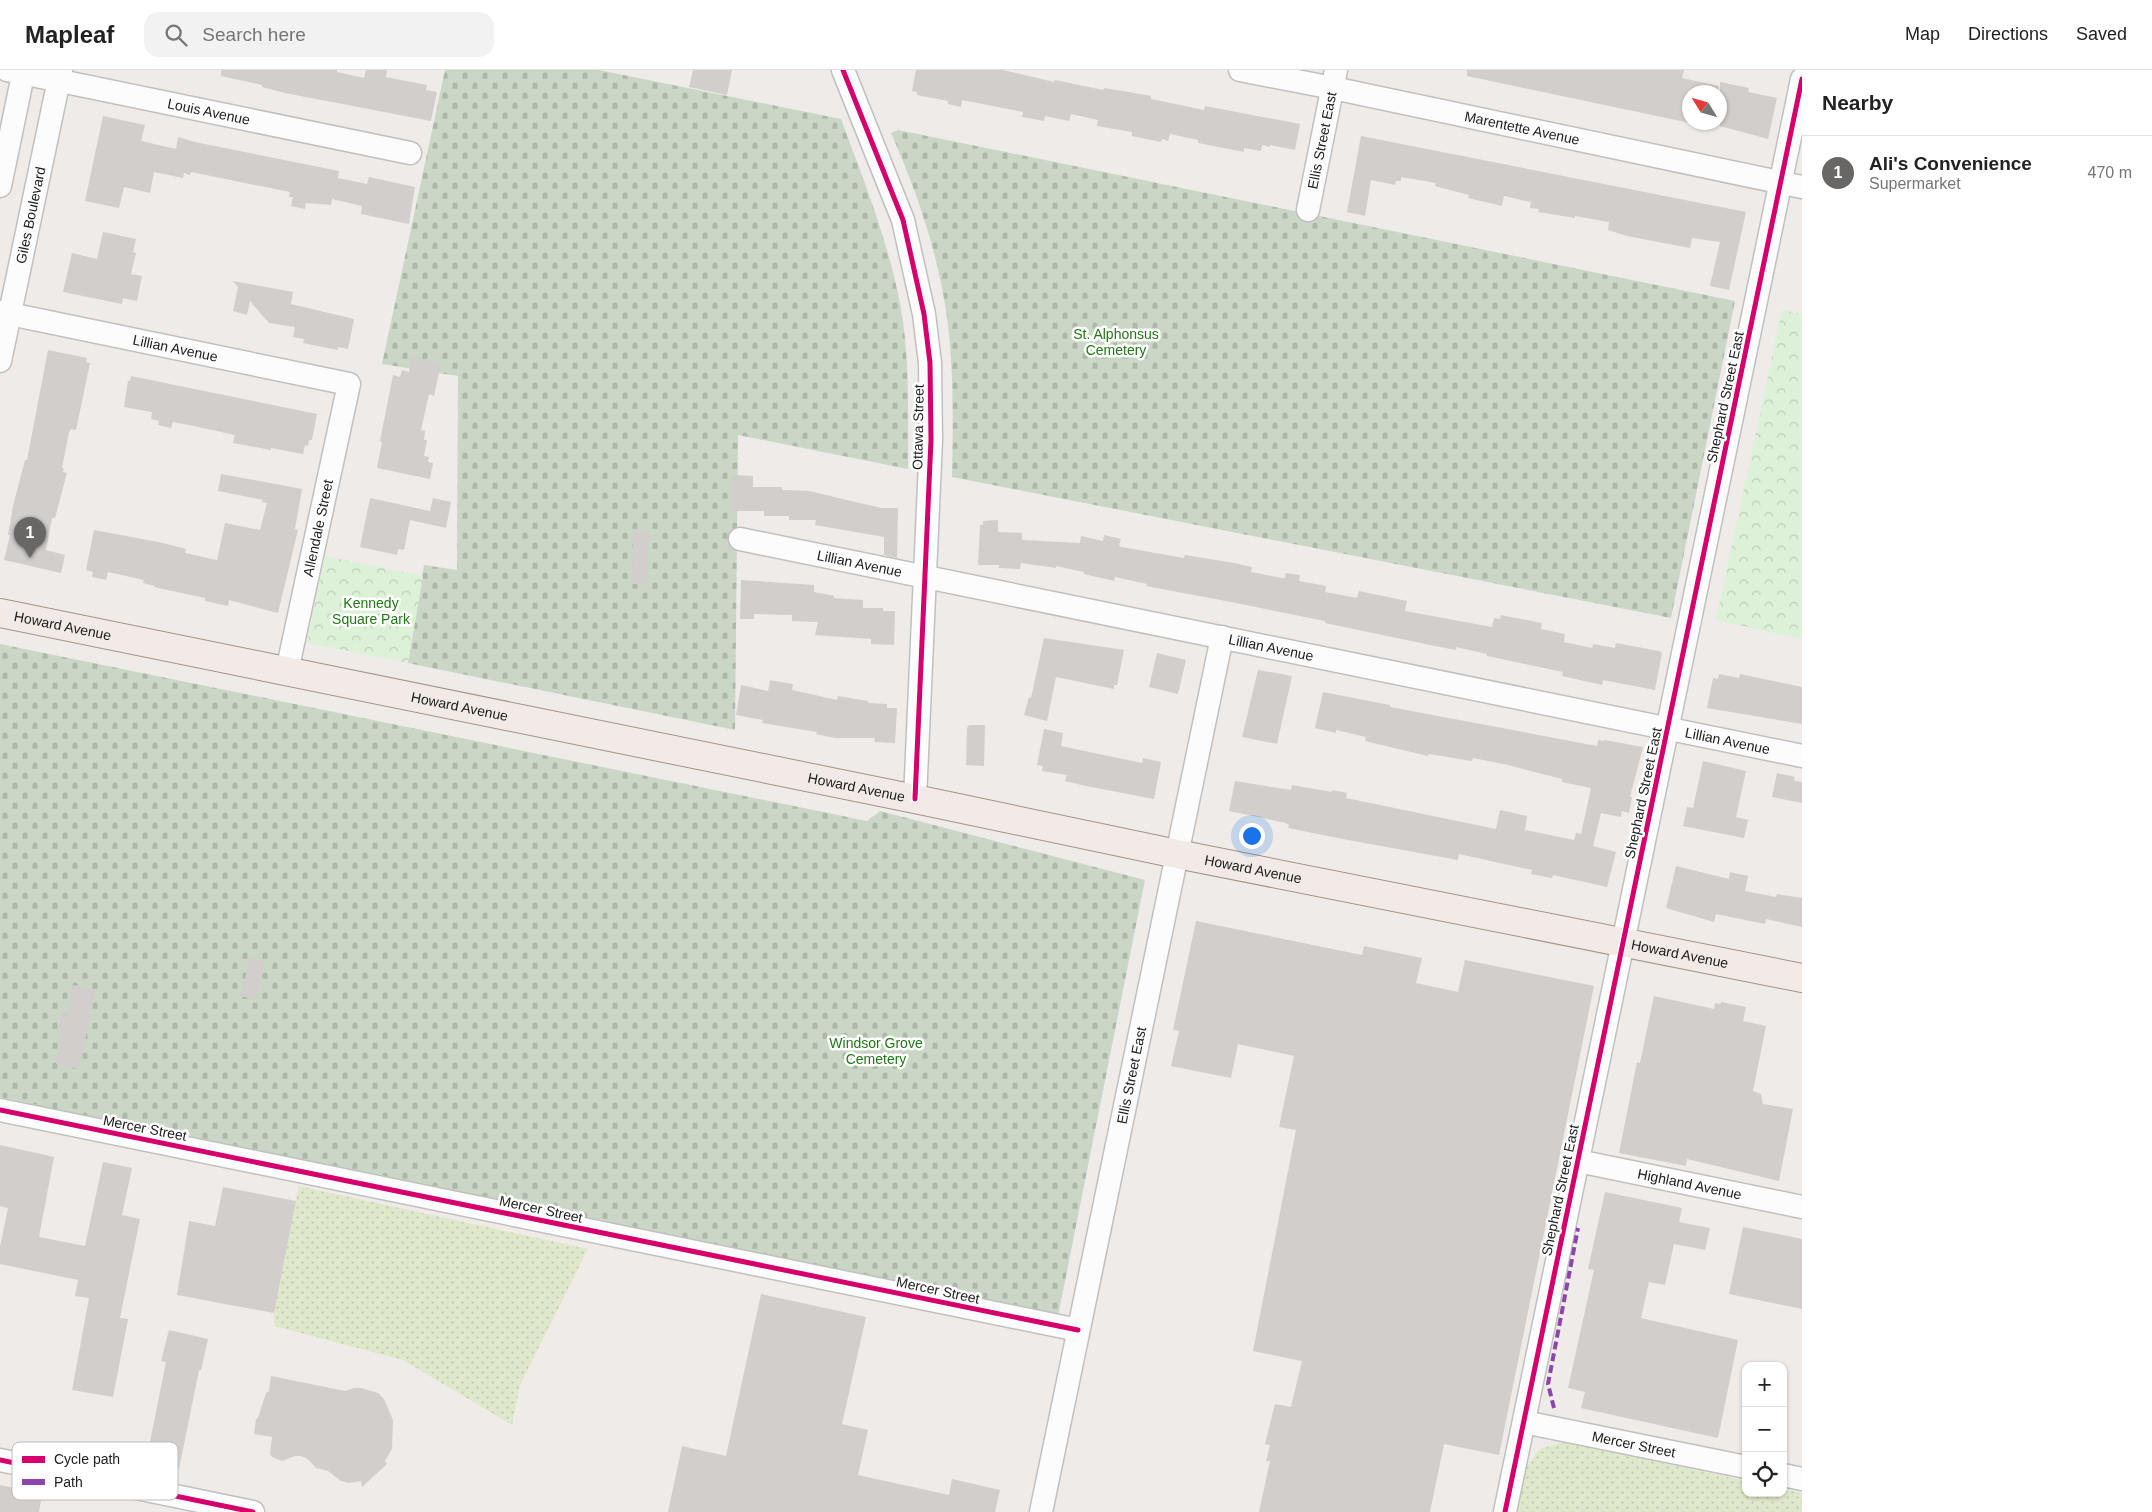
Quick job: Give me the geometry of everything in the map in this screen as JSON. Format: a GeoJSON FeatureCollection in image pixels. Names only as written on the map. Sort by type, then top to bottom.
{"type":"FeatureCollection","features":[{"type":"Feature","properties":{"kind":"main road","name":"Howard Avenue"},"geometry":{"type":"LineString","coordinates":[[0,614],[915,799],[1177,854],[1802,978]]}},
{"type":"Feature","properties":{"kind":"street","name":"Ottawa Street"},"geometry":{"type":"LineString","coordinates":[[842,70],[904,220],[924,314],[930,363],[931,440],[915,799]]}},
{"type":"Feature","properties":{"kind":"street","name":"Marentette Avenue"},"geometry":{"type":"LineString","coordinates":[[1240,70],[1334,79],[1791,184]]}},
{"type":"Feature","properties":{"kind":"street","name":"Louis Avenue"},"geometry":{"type":"LineString","coordinates":[[18,71],[60,75],[410,153]]}},
{"type":"Feature","properties":{"kind":"street"},"geometry":{"type":"LineString","coordinates":[[0,186],[18,71]]}},
{"type":"Feature","properties":{"kind":"street","name":"Giles Boulevard"},"geometry":{"type":"LineString","coordinates":[[0,361],[5,313],[60,75]]}},
{"type":"Feature","properties":{"kind":"street","name":"Ellis Street East"},"geometry":{"type":"LineString","coordinates":[[1308,210],[1334,79]]}},
{"type":"Feature","properties":{"kind":"street","name":"Shephard Street East"},"geometry":{"type":"LineString","coordinates":[[1505,1512],[1668,728],[1791,184],[1802,79]]}},
{"type":"Feature","properties":{"kind":"street","name":"Lillian Avenue"},"geometry":{"type":"LineString","coordinates":[[5,313],[349,384]]}},
{"type":"Feature","properties":{"kind":"street","name":"Allendale Street"},"geometry":{"type":"LineString","coordinates":[[287,672],[349,384]]}},
{"type":"Feature","properties":{"kind":"street","name":"Lillian Avenue"},"geometry":{"type":"LineString","coordinates":[[740,539],[1802,756]]}},
{"type":"Feature","properties":{"kind":"street","name":"Ellis Street East"},"geometry":{"type":"LineString","coordinates":[[1041,1512],[1222,637]]}},
{"type":"Feature","properties":{"kind":"street","name":"Mercer Street"},"geometry":{"type":"LineString","coordinates":[[0,1110],[1078,1330]]}},
{"type":"Feature","properties":{"kind":"street","name":"Highland Avenue"},"geometry":{"type":"LineString","coordinates":[[1578,1161],[1802,1207]]}},
{"type":"Feature","properties":{"kind":"street","name":"Mercer Street"},"geometry":{"type":"LineString","coordinates":[[1524,1422],[1742,1466]]}},
{"type":"Feature","properties":{"kind":"street"},"geometry":{"type":"LineString","coordinates":[[1787,1476],[1802,1479]]}},
{"type":"Feature","properties":{"kind":"street"},"geometry":{"type":"LineString","coordinates":[[178,1497],[253,1512]]}},
{"type":"Feature","properties":{"kind":"green space"},"geometry":{"type":"Polygon","coordinates":[[[445,70],[599,70],[841,119],[883,236],[901,309],[907,369],[908,469],[738,435],[735,730],[408,663],[424,565],[457,570],[458,376],[382,364],[445,70]]]}},
{"type":"Feature","properties":{"kind":"green space","name":"St. Alphonsus Cemetery"},"geometry":{"type":"Polygon","coordinates":[[[898,130],[1735,301],[1671,618],[952,477],[952,377],[947,317],[938,270],[925,223],[891,133],[898,130]]]}},
{"type":"Feature","properties":{"kind":"green space"},"geometry":{"type":"Polygon","coordinates":[[[1782,310],[1802,314],[1802,639],[1716,620],[1782,310]]]}},
{"type":"Feature","properties":{"kind":"green space","name":"Kennedy Square Park"},"geometry":{"type":"Polygon","coordinates":[[[325,556],[423,576],[408,663],[307,643],[325,556]]]}},
{"type":"Feature","properties":{"kind":"green space","name":"Windsor Grove Cemetery"},"geometry":{"type":"Polygon","coordinates":[[[0,644],[867,821],[880,811],[1145,880],[1056,1326],[0,1097],[0,644]]]}},
{"type":"Feature","properties":{"kind":"green space"},"geometry":{"type":"Polygon","coordinates":[[[299,1186],[588,1249],[520,1385],[512,1425],[403,1360],[274,1326],[274,1313],[299,1186]]]}},
{"type":"Feature","properties":{"kind":"green space"},"geometry":{"type":"Polygon","coordinates":[[[1565,1442],[1742,1480],[1742,1497],[1787,1497],[1787,1490],[1802,1493],[1802,1512],[1518,1512],[1527,1466],[1540,1449],[1565,1442]]]}},
{"type":"Feature","properties":{"kind":"building"},"geometry":{"type":"Polygon","coordinates":[[[221,70],[337,70],[337,72],[364,78],[366,70],[387,70],[386,77],[427,85],[426,90],[437,92],[431,121],[285,93],[262,87],[262,85],[221,76],[221,70]]]}},
{"type":"Feature","properties":{"kind":"building"},"geometry":{"type":"Polygon","coordinates":[[[693,70],[732,70],[727,95],[689,87],[693,70]]]}},
{"type":"Feature","properties":{"kind":"building"},"geometry":{"type":"Polygon","coordinates":[[[916,70],[1003,70],[1054,82],[1055,80],[1103,90],[1104,88],[1151,96],[1151,99],[1204,110],[1205,106],[1300,124],[1295,150],[1262,145],[1261,151],[1244,148],[1244,152],[1198,143],[1198,140],[1170,134],[1168,141],[1162,139],[1161,142],[1132,136],[1132,132],[1097,126],[1098,120],[1071,114],[1069,121],[1045,116],[1044,121],[1022,117],[1023,112],[962,100],[961,107],[948,104],[948,101],[917,95],[917,92],[912,91],[916,70]]]}},
{"type":"Feature","properties":{"kind":"building"},"geometry":{"type":"Polygon","coordinates":[[[1467,70],[1684,70],[1682,78],[1714,85],[1682,85],[1682,121],[1467,76],[1467,70]]]}},
{"type":"Feature","properties":{"kind":"building"},"geometry":{"type":"Polygon","coordinates":[[[1720,82],[1749,88],[1748,92],[1777,98],[1768,139],[1727,128],[1727,85],[1720,85],[1720,82]]]}},
{"type":"Feature","properties":{"kind":"building"},"geometry":{"type":"Polygon","coordinates":[[[103,116],[145,125],[141,141],[176,149],[178,137],[339,171],[338,178],[367,184],[369,177],[415,187],[409,224],[361,214],[362,206],[332,199],[331,205],[306,203],[305,209],[291,206],[293,197],[289,197],[290,192],[191,172],[190,175],[184,173],[183,178],[154,172],[150,193],[124,187],[119,208],[85,201],[103,116]]]}},
{"type":"Feature","properties":{"kind":"building"},"geometry":{"type":"Polygon","coordinates":[[[1361,136],[1746,212],[1729,290],[1710,286],[1720,242],[1692,238],[1690,248],[1627,236],[1608,230],[1609,222],[1538,212],[1539,209],[1530,208],[1531,202],[1504,196],[1502,206],[1468,198],[1469,195],[1435,186],[1436,183],[1401,177],[1401,181],[1396,181],[1395,185],[1371,180],[1365,216],[1347,212],[1361,136]]]}},
{"type":"Feature","properties":{"kind":"building"},"geometry":{"type":"Polygon","coordinates":[[[103,232],[136,239],[133,252],[136,253],[131,274],[142,276],[137,301],[123,298],[122,304],[63,292],[72,253],[97,259],[103,232]]]}},
{"type":"Feature","properties":{"kind":"building"},"geometry":{"type":"Polygon","coordinates":[[[233,281],[293,292],[291,304],[354,319],[348,349],[338,347],[338,350],[303,343],[304,339],[293,337],[295,327],[269,323],[250,301],[247,315],[233,311],[238,287],[233,281]]]}},
{"type":"Feature","properties":{"kind":"building"},"geometry":{"type":"Polygon","coordinates":[[[48,350],[87,358],[86,362],[90,363],[76,430],[71,429],[69,432],[62,468],[64,468],[63,472],[67,473],[55,518],[52,518],[46,550],[65,555],[61,573],[4,560],[10,535],[8,535],[13,506],[25,460],[27,460],[48,350]]]}},
{"type":"Feature","properties":{"kind":"building"},"geometry":{"type":"Polygon","coordinates":[[[411,357],[441,363],[434,396],[429,394],[421,430],[425,431],[424,440],[427,440],[424,456],[429,457],[428,462],[433,463],[430,479],[377,468],[382,442],[380,441],[393,375],[400,377],[402,370],[409,372],[411,357]]]}},
{"type":"Feature","properties":{"kind":"building"},"geometry":{"type":"Polygon","coordinates":[[[131,376],[317,414],[312,440],[309,440],[308,446],[305,445],[303,454],[233,443],[235,435],[189,425],[173,422],[171,428],[158,425],[159,421],[151,419],[152,412],[124,407],[128,381],[130,381],[131,376]]]}},
{"type":"Feature","properties":{"kind":"building"},"geometry":{"type":"Polygon","coordinates":[[[221,474],[302,489],[295,529],[298,530],[278,613],[229,600],[228,606],[205,601],[205,598],[154,587],[143,583],[144,580],[108,572],[106,580],[92,577],[93,572],[86,570],[94,530],[163,543],[186,549],[185,553],[217,560],[225,523],[260,530],[267,503],[262,502],[263,500],[218,491],[221,474]]]}},
{"type":"Feature","properties":{"kind":"building"},"geometry":{"type":"Polygon","coordinates":[[[732,475],[753,476],[753,487],[782,487],[782,490],[809,491],[881,508],[898,508],[897,558],[884,555],[884,537],[815,525],[816,520],[789,520],[789,516],[764,516],[764,511],[731,511],[732,475]]]}},
{"type":"Feature","properties":{"kind":"building"},"geometry":{"type":"Polygon","coordinates":[[[370,498],[430,511],[433,498],[451,502],[446,528],[410,520],[404,550],[398,549],[397,555],[360,547],[370,498]]]}},
{"type":"Feature","properties":{"kind":"building"},"geometry":{"type":"Polygon","coordinates":[[[998,520],[998,532],[1022,533],[1022,540],[1080,543],[1081,536],[1103,541],[1104,535],[1121,539],[1119,545],[1121,547],[1184,558],[1185,555],[1234,563],[1252,567],[1251,572],[1282,578],[1285,578],[1286,573],[1300,575],[1299,581],[1326,586],[1325,592],[1357,598],[1359,591],[1407,601],[1405,611],[1492,627],[1494,618],[1500,619],[1501,615],[1542,623],[1541,629],[1565,634],[1564,642],[1592,648],[1593,644],[1615,648],[1616,643],[1659,651],[1662,653],[1655,690],[1603,680],[1602,685],[1562,676],[1563,672],[1487,656],[1487,654],[1456,647],[1456,650],[1435,646],[1325,623],[1325,621],[1146,586],[1147,584],[1115,577],[1114,581],[1056,566],[1056,568],[1021,563],[1020,569],[999,568],[999,565],[978,565],[980,525],[983,525],[983,521],[998,520]]]}},
{"type":"Feature","properties":{"kind":"building"},"geometry":{"type":"Polygon","coordinates":[[[633,530],[649,531],[648,584],[632,584],[633,530]]]}},
{"type":"Feature","properties":{"kind":"building"},"geometry":{"type":"Polygon","coordinates":[[[741,580],[814,585],[814,592],[834,596],[834,598],[863,600],[863,608],[883,608],[883,611],[895,611],[894,645],[871,644],[871,639],[815,635],[818,622],[792,621],[792,615],[754,614],[754,619],[740,619],[741,580]]]}},
{"type":"Feature","properties":{"kind":"building"},"geometry":{"type":"Polygon","coordinates":[[[1044,638],[1124,650],[1117,685],[1114,685],[1114,689],[1056,677],[1047,721],[1024,715],[1029,697],[1031,698],[1044,638]]]}},
{"type":"Feature","properties":{"kind":"building"},"geometry":{"type":"Polygon","coordinates":[[[1157,653],[1186,660],[1178,694],[1149,687],[1157,653]]]}},
{"type":"Feature","properties":{"kind":"building"},"geometry":{"type":"Polygon","coordinates":[[[1258,670],[1292,676],[1277,744],[1242,737],[1258,670]]]}},
{"type":"Feature","properties":{"kind":"building"},"geometry":{"type":"Polygon","coordinates":[[[1719,674],[1739,678],[1740,674],[1802,687],[1802,724],[1707,708],[1713,678],[1718,679],[1719,674]]]}},
{"type":"Feature","properties":{"kind":"building"},"geometry":{"type":"Polygon","coordinates":[[[770,680],[793,684],[792,690],[837,700],[838,696],[868,701],[868,703],[887,704],[887,708],[897,708],[895,743],[874,742],[875,738],[835,738],[816,734],[817,732],[762,723],[763,720],[736,715],[741,685],[768,691],[770,680]]]}},
{"type":"Feature","properties":{"kind":"building"},"geometry":{"type":"Polygon","coordinates":[[[1323,692],[1390,705],[1390,707],[1597,746],[1598,740],[1605,740],[1643,747],[1630,797],[1632,797],[1629,813],[1622,811],[1621,817],[1601,813],[1593,846],[1616,852],[1607,887],[1553,875],[1552,878],[1531,874],[1532,870],[1459,854],[1458,860],[1288,828],[1289,825],[1286,823],[1229,811],[1235,781],[1291,790],[1292,785],[1332,792],[1332,790],[1347,793],[1346,798],[1496,829],[1500,810],[1527,816],[1525,830],[1574,840],[1576,833],[1581,834],[1591,788],[1562,782],[1562,779],[1508,765],[1473,758],[1472,761],[1429,754],[1428,756],[1365,741],[1366,737],[1336,730],[1336,733],[1315,728],[1323,692]]]}},
{"type":"Feature","properties":{"kind":"building"},"geometry":{"type":"Polygon","coordinates":[[[969,725],[985,725],[984,766],[966,765],[967,728],[969,725]]]}},
{"type":"Feature","properties":{"kind":"building"},"geometry":{"type":"Polygon","coordinates":[[[1044,729],[1063,733],[1061,746],[1142,763],[1143,758],[1161,762],[1154,799],[1065,781],[1067,775],[1042,771],[1043,766],[1037,765],[1044,729]]]}},
{"type":"Feature","properties":{"kind":"building"},"geometry":{"type":"Polygon","coordinates":[[[1703,761],[1746,771],[1736,817],[1748,820],[1744,838],[1683,826],[1687,807],[1693,808],[1703,761]]]}},
{"type":"Feature","properties":{"kind":"building"},"geometry":{"type":"Polygon","coordinates":[[[1777,773],[1795,777],[1794,781],[1802,782],[1802,803],[1772,797],[1777,773]]]}},
{"type":"Feature","properties":{"kind":"building"},"geometry":{"type":"Polygon","coordinates":[[[1676,866],[1729,879],[1730,872],[1748,876],[1745,891],[1776,897],[1777,894],[1802,898],[1802,927],[1766,919],[1765,924],[1716,914],[1714,922],[1666,908],[1676,866]]]}},
{"type":"Feature","properties":{"kind":"building"},"geometry":{"type":"Polygon","coordinates":[[[1196,921],[1362,955],[1364,946],[1422,958],[1416,983],[1458,992],[1465,960],[1594,986],[1499,1455],[1444,1444],[1430,1512],[1259,1512],[1270,1461],[1266,1461],[1270,1445],[1265,1444],[1275,1404],[1291,1407],[1302,1361],[1253,1351],[1296,1130],[1279,1127],[1294,1056],[1238,1044],[1231,1078],[1171,1066],[1179,1031],[1173,1030],[1196,921]]]}},
{"type":"Feature","properties":{"kind":"building"},"geometry":{"type":"Polygon","coordinates":[[[250,957],[265,961],[256,1000],[241,996],[250,957]]]}},
{"type":"Feature","properties":{"kind":"building"},"geometry":{"type":"Polygon","coordinates":[[[73,985],[96,990],[79,1069],[56,1064],[62,1035],[57,1034],[61,1012],[67,1013],[73,985]]]}},
{"type":"Feature","properties":{"kind":"building"},"geometry":{"type":"Polygon","coordinates":[[[1654,996],[1714,1009],[1715,1003],[1721,1004],[1721,1002],[1746,1007],[1743,1021],[1766,1026],[1753,1091],[1761,1094],[1763,1104],[1793,1109],[1779,1181],[1687,1159],[1686,1166],[1619,1153],[1637,1062],[1640,1063],[1654,996]]]}},
{"type":"Feature","properties":{"kind":"building"},"geometry":{"type":"Polygon","coordinates":[[[0,1145],[54,1157],[39,1237],[85,1246],[103,1162],[132,1168],[122,1215],[140,1219],[120,1318],[128,1319],[113,1397],[72,1390],[89,1298],[75,1296],[78,1280],[0,1264],[0,1247],[8,1208],[0,1206],[0,1145]]]}},
{"type":"Feature","properties":{"kind":"building"},"geometry":{"type":"Polygon","coordinates":[[[223,1187],[296,1201],[274,1313],[177,1295],[189,1221],[215,1226],[223,1187]]]}},
{"type":"Feature","properties":{"kind":"building"},"geometry":{"type":"Polygon","coordinates":[[[1605,1192],[1682,1208],[1679,1222],[1710,1228],[1705,1250],[1674,1244],[1665,1285],[1649,1282],[1641,1318],[1738,1340],[1718,1438],[1581,1408],[1585,1392],[1568,1388],[1594,1270],[1588,1269],[1605,1192]]]}},
{"type":"Feature","properties":{"kind":"building"},"geometry":{"type":"Polygon","coordinates":[[[1743,1227],[1802,1239],[1802,1309],[1729,1294],[1743,1227]]]}},
{"type":"Feature","properties":{"kind":"building"},"geometry":{"type":"Polygon","coordinates":[[[761,1294],[866,1317],[842,1424],[868,1430],[858,1475],[949,1495],[952,1479],[1000,1490],[995,1512],[668,1512],[682,1446],[726,1456],[761,1294]]]}},
{"type":"Feature","properties":{"kind":"building"},"geometry":{"type":"Polygon","coordinates":[[[169,1330],[208,1339],[201,1370],[199,1370],[179,1469],[178,1442],[150,1442],[166,1362],[161,1361],[169,1330]]]}},
{"type":"Feature","properties":{"kind":"building"},"geometry":{"type":"Polygon","coordinates":[[[271,1376],[345,1391],[361,1388],[378,1393],[384,1399],[393,1420],[392,1449],[385,1461],[387,1464],[362,1487],[361,1481],[349,1483],[341,1481],[328,1471],[316,1468],[308,1459],[301,1456],[295,1456],[282,1461],[272,1457],[270,1454],[272,1437],[254,1434],[256,1419],[258,1418],[266,1393],[269,1391],[271,1376]]]}},
{"type":"Feature","properties":{"kind":"building"},"geometry":{"type":"Polygon","coordinates":[[[0,1485],[12,1488],[12,1500],[41,1500],[39,1512],[0,1512],[0,1485]]]}},
{"type":"Feature","properties":{"kind":"marked path"},"geometry":{"type":"LineString","coordinates":[[1554,1408],[1548,1384],[1578,1228]]}},
{"type":"Feature","properties":{"kind":"cycle path"},"geometry":{"type":"LineString","coordinates":[[843,70],[903,220],[924,314],[930,363],[931,440],[915,799]]}},
{"type":"Feature","properties":{"kind":"cycle path"},"geometry":{"type":"LineString","coordinates":[[1505,1512],[1802,79]]}},
{"type":"Feature","properties":{"kind":"cycle path"},"geometry":{"type":"LineString","coordinates":[[0,1110],[1078,1330]]}},
{"type":"Feature","properties":{"kind":"cycle path"},"geometry":{"type":"LineString","coordinates":[[0,1460],[12,1462]]}},
{"type":"Feature","properties":{"kind":"cycle path"},"geometry":{"type":"LineString","coordinates":[[178,1497],[253,1512]]}},
{"type":"Feature","properties":{"kind":"place","name":"Ali's Convenience"},"geometry":{"type":"Point","coordinates":[30,558]}}]}
